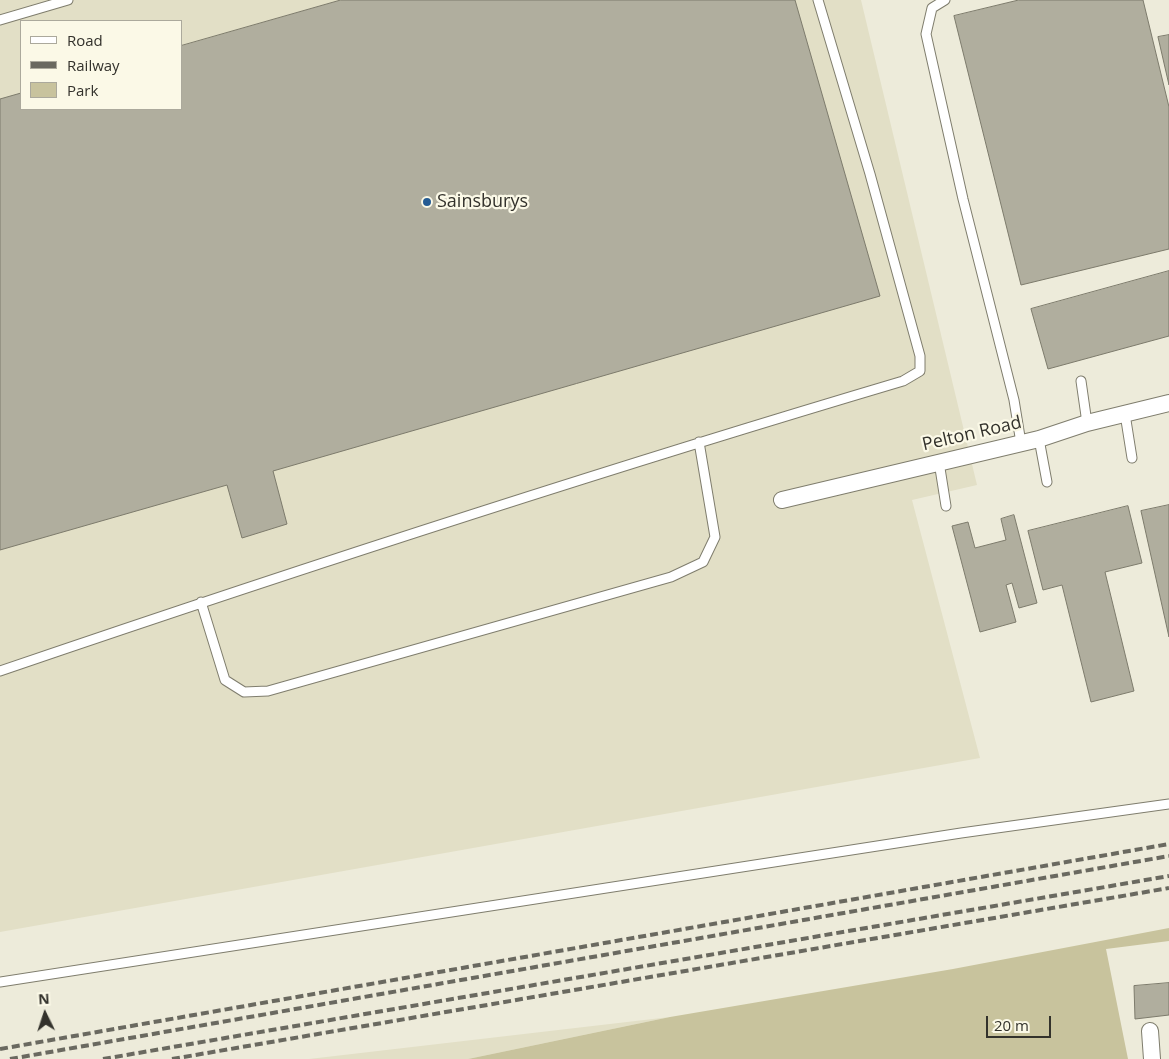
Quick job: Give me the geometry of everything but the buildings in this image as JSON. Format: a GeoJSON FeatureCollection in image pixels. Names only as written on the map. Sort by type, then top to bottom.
{"type":"FeatureCollection","features":[{"type":"Feature","properties":{"kind":"street","name":"Pelton Road"},"geometry":{"type":"LineString","coordinates":[[782,500],[1040,439],[1087,424],[1169,403]]}},
{"type":"Feature","properties":{"kind":"street"},"geometry":{"type":"LineString","coordinates":[[1150,1031],[1152,1059]]}},
{"type":"Feature","properties":{"kind":"lane"},"geometry":{"type":"LineString","coordinates":[[0,20],[68,0]]}},
{"type":"Feature","properties":{"kind":"lane"},"geometry":{"type":"LineString","coordinates":[[0,671],[200,602],[699,442],[903,381],[920,370],[920,356],[870,174],[818,0]]}},
{"type":"Feature","properties":{"kind":"lane"},"geometry":{"type":"LineString","coordinates":[[945,0],[932,8],[926,34],[963,200],[1014,400],[1021,443]]}},
{"type":"Feature","properties":{"kind":"lane"},"geometry":{"type":"LineString","coordinates":[[1081,381],[1087,424]]}},
{"type":"Feature","properties":{"kind":"lane"},"geometry":{"type":"LineString","coordinates":[[1125,414],[1132,458]]}},
{"type":"Feature","properties":{"kind":"lane"},"geometry":{"type":"LineString","coordinates":[[1040,439],[1046,482]]}},
{"type":"Feature","properties":{"kind":"lane"},"geometry":{"type":"LineString","coordinates":[[200,602],[225,680],[244,692],[268,691],[671,577],[703,562],[715,537],[699,442]]}},
{"type":"Feature","properties":{"kind":"lane"},"geometry":{"type":"LineString","coordinates":[[940,462],[946,506]]}},
{"type":"Feature","properties":{"kind":"lane"},"geometry":{"type":"LineString","coordinates":[[0,982],[961,833],[1169,804]]}},
{"type":"Feature","properties":{"kind":"shaded area"},"geometry":{"type":"Polygon","coordinates":[[[0,0],[861,0],[977,485],[912,500],[980,758],[0,932],[0,0]]]}},
{"type":"Feature","properties":{"kind":"shaded area"},"geometry":{"type":"Polygon","coordinates":[[[670,1017],[468,1059],[309,1059],[670,1017]]]}},
{"type":"Feature","properties":{"kind":"green space"},"geometry":{"type":"Polygon","coordinates":[[[1169,928],[1169,941],[1106,949],[1128,1059],[468,1059],[670,1017],[953,969],[1169,928]]]}},
{"type":"Feature","properties":{"kind":"railway"},"geometry":{"type":"LineString","coordinates":[[0,1049],[1169,844]]}},
{"type":"Feature","properties":{"kind":"railway"},"geometry":{"type":"LineString","coordinates":[[10,1059],[1169,856]]}},
{"type":"Feature","properties":{"kind":"railway"},"geometry":{"type":"LineString","coordinates":[[103,1059],[1169,876]]}},
{"type":"Feature","properties":{"kind":"railway"},"geometry":{"type":"LineString","coordinates":[[172,1059],[1169,888]]}},
{"type":"Feature","properties":{"kind":"place","name":"Sainsburys"},"geometry":{"type":"Point","coordinates":[427,202]}}]}
